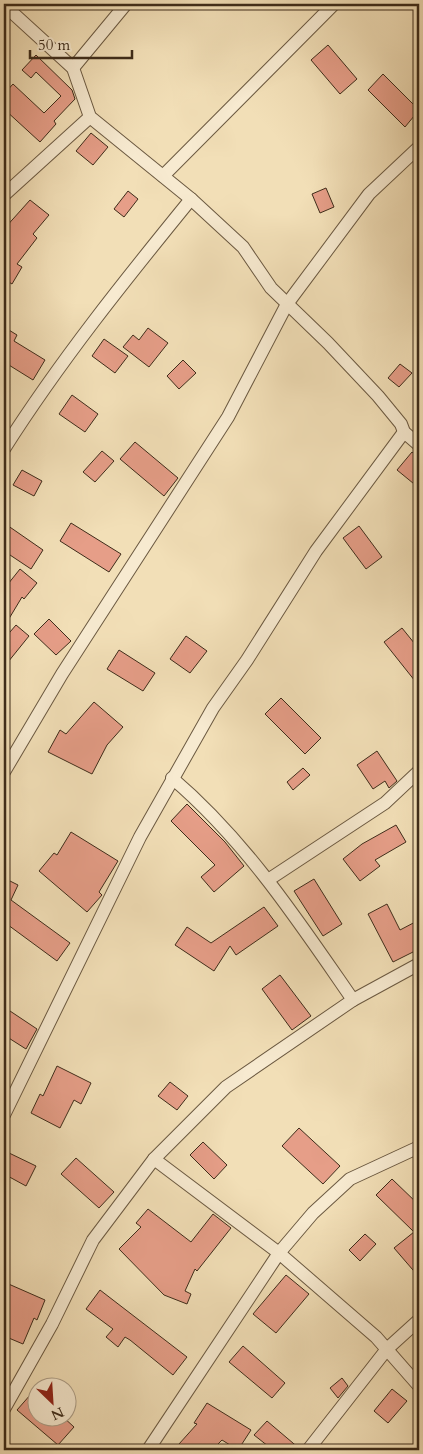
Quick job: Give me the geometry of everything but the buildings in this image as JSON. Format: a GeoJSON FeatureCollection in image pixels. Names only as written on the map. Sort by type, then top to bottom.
{"type":"FeatureCollection","features":[{"type":"Feature","properties":{"kind":"street"},"geometry":{"type":"LineString","coordinates":[[73,68],[126,4]]}},
{"type":"Feature","properties":{"kind":"street"},"geometry":{"type":"LineString","coordinates":[[164,176],[334,4]]}},
{"type":"Feature","properties":{"kind":"street"},"geometry":{"type":"LineString","coordinates":[[4,5],[73,68],[90,117],[164,176],[243,247],[270,288],[378,396],[401,424],[404,432],[419,445]]}},
{"type":"Feature","properties":{"kind":"street"},"geometry":{"type":"LineString","coordinates":[[4,195],[90,117]]}},
{"type":"Feature","properties":{"kind":"street"},"geometry":{"type":"LineString","coordinates":[[4,772],[62,674],[228,417],[287,304],[368,194],[419,147]]}},
{"type":"Feature","properties":{"kind":"street"},"geometry":{"type":"LineString","coordinates":[[4,449],[36,398],[103,307],[191,199]]}},
{"type":"Feature","properties":{"kind":"street"},"geometry":{"type":"LineString","coordinates":[[4,1115],[32,1061],[94,928],[172,778],[213,708],[247,660],[316,551],[404,432]]}},
{"type":"Feature","properties":{"kind":"street"},"geometry":{"type":"LineString","coordinates":[[268,880],[385,803],[419,771]]}},
{"type":"Feature","properties":{"kind":"street"},"geometry":{"type":"LineString","coordinates":[[172,778],[196,798],[281,895],[353,1000]]}},
{"type":"Feature","properties":{"kind":"street"},"geometry":{"type":"LineString","coordinates":[[4,1409],[52,1324],[93,1240],[154,1159],[226,1087],[353,1000],[419,964]]}},
{"type":"Feature","properties":{"kind":"street"},"geometry":{"type":"LineString","coordinates":[[148,1450],[279,1253],[313,1213],[350,1179],[419,1147]]}},
{"type":"Feature","properties":{"kind":"street"},"geometry":{"type":"LineString","coordinates":[[154,1159],[279,1253],[376,1337],[419,1386]]}},
{"type":"Feature","properties":{"kind":"street"},"geometry":{"type":"LineString","coordinates":[[308,1450],[387,1349],[419,1320]]}}]}
